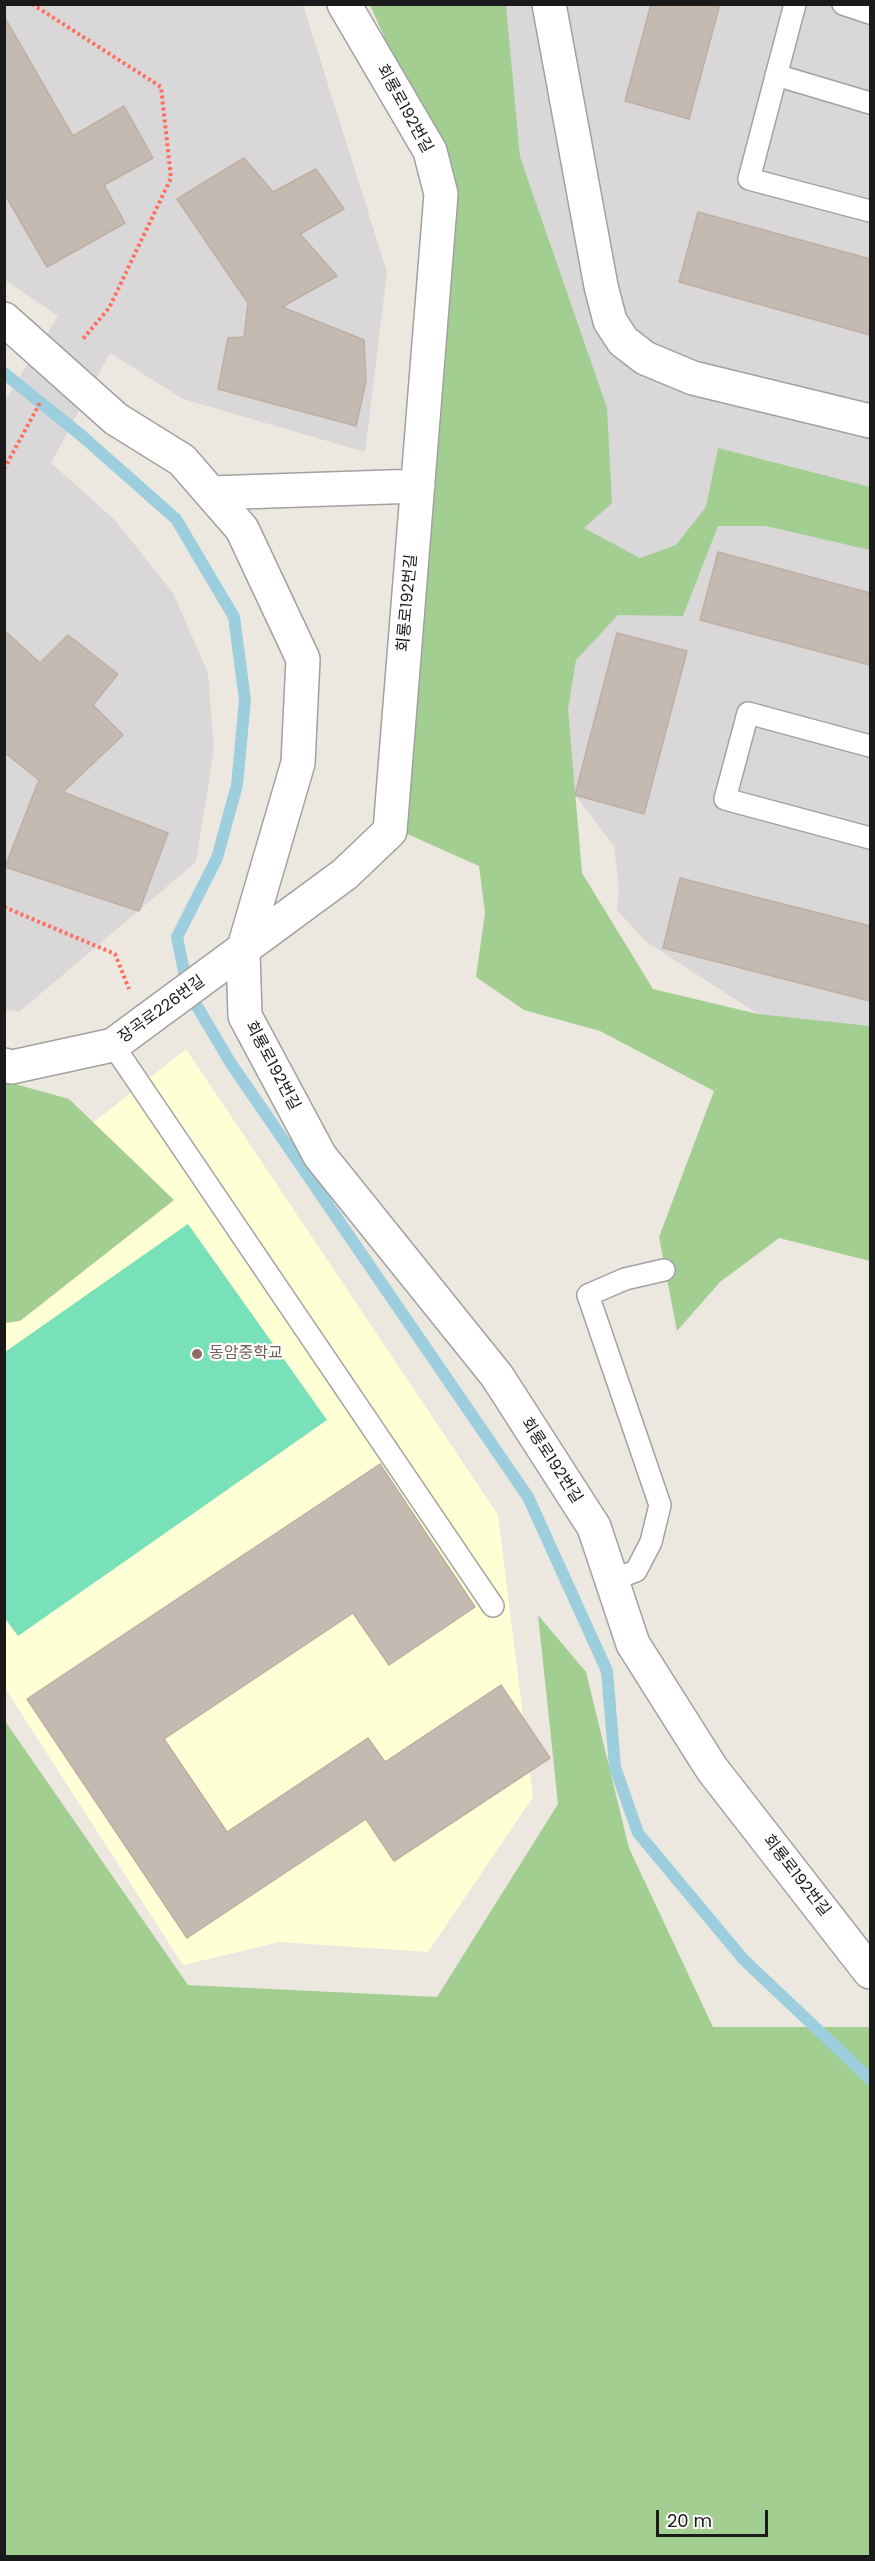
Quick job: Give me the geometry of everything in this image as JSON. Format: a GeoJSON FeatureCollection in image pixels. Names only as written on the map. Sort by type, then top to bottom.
{"type":"FeatureCollection","features":[{"type":"Feature","properties":{"kind":"street","name":"회룡로192번길"},"geometry":{"type":"LineString","coordinates":[[344,4],[430,151],[441,194],[390,831],[345,874],[235,957],[245,1016],[320,1156],[497,1376],[594,1527],[633,1644],[712,1769],[870,1972]]}},
{"type":"Feature","properties":{"kind":"street"},"geometry":{"type":"LineString","coordinates":[[549,4],[601,286],[610,321],[623,341],[645,358],[693,378],[870,421]]}},
{"type":"Feature","properties":{"kind":"street"},"geometry":{"type":"LineString","coordinates":[[4,319],[116,419],[182,460],[211,492],[242,529],[303,659],[298,763],[235,957]]}},
{"type":"Feature","properties":{"kind":"street"},"geometry":{"type":"LineString","coordinates":[[211,492],[418,486]]}},
{"type":"Feature","properties":{"kind":"street","name":"장곡로226번길"},"geometry":{"type":"LineString","coordinates":[[4,1065],[12,1067],[127,1035],[235,957]]}},
{"type":"Feature","properties":{"kind":"lane"},"geometry":{"type":"LineString","coordinates":[[795,4],[749,179],[870,211]]}},
{"type":"Feature","properties":{"kind":"lane"},"geometry":{"type":"LineString","coordinates":[[843,4],[870,13]]}},
{"type":"Feature","properties":{"kind":"lane"},"geometry":{"type":"LineString","coordinates":[[776,75],[870,104]]}},
{"type":"Feature","properties":{"kind":"lane"},"geometry":{"type":"LineString","coordinates":[[870,746],[748,713],[725,799],[870,838]]}},
{"type":"Feature","properties":{"kind":"lane"},"geometry":{"type":"LineString","coordinates":[[127,1035],[493,1606]]}},
{"type":"Feature","properties":{"kind":"lane"},"geometry":{"type":"LineString","coordinates":[[612,1580],[636,1571],[651,1542],[660,1505],[588,1295],[626,1279],[664,1270]]}},
{"type":"Feature","properties":{"kind":"path"},"geometry":{"type":"LineString","coordinates":[[32,4],[161,87],[171,178],[109,308],[59,367]]}},
{"type":"Feature","properties":{"kind":"path"},"geometry":{"type":"LineString","coordinates":[[4,469],[28,424]]}},
{"type":"Feature","properties":{"kind":"path"},"geometry":{"type":"LineString","coordinates":[[4,907],[116,954],[127,1035]]}},
{"type":"Feature","properties":{"kind":"shaded area"},"geometry":{"type":"Polygon","coordinates":[[[5,5],[303,5],[387,272],[365,452],[183,399],[110,353],[51,463],[114,519],[173,593],[208,673],[214,749],[196,862],[19,1012],[4,1009],[4,402],[58,316],[5,280],[5,5]]]}},
{"type":"Feature","properties":{"kind":"shaded area"},"geometry":{"type":"Polygon","coordinates":[[[381,5],[870,5],[870,1177],[758,1014],[645,941],[617,910],[619,888],[614,846],[575,795],[555,775],[509,468],[381,5]]]}},
{"type":"Feature","properties":{"kind":"shaded area","name":"동암중학교"},"geometry":{"type":"Polygon","coordinates":[[[186,1049],[498,1515],[533,1797],[428,1952],[280,1942],[183,1965],[5,1688],[5,1193],[186,1049]]]}},
{"type":"Feature","properties":{"kind":"green space"},"geometry":{"type":"Polygon","coordinates":[[[370,5],[506,5],[520,157],[607,408],[612,503],[584,528],[640,558],[676,545],[706,507],[718,448],[870,487],[870,550],[766,526],[718,526],[683,616],[618,615],[576,660],[568,709],[582,873],[653,989],[758,1014],[870,1026],[870,1261],[779,1238],[720,1282],[677,1331],[659,1237],[714,1091],[600,1031],[524,1010],[476,977],[485,913],[479,866],[405,833],[455,196],[370,5]]]}},
{"type":"Feature","properties":{"kind":"green space"},"geometry":{"type":"Polygon","coordinates":[[[4,1081],[69,1099],[174,1200],[20,1321],[5,1323],[4,1081]]]}},
{"type":"Feature","properties":{"kind":"green space"},"geometry":{"type":"Polygon","coordinates":[[[188,1224],[327,1420],[18,1636],[4,1617],[5,1352],[188,1224]]]}},
{"type":"Feature","properties":{"kind":"green space"},"geometry":{"type":"Polygon","coordinates":[[[538,1615],[586,1672],[629,1848],[713,2027],[870,2027],[870,2556],[5,2556],[5,1721],[188,1985],[437,1997],[558,1804],[538,1615]]]}},
{"type":"Feature","properties":{"kind":"building"},"geometry":{"type":"Polygon","coordinates":[[[651,4],[720,4],[689,119],[625,101],[651,4]]]}},
{"type":"Feature","properties":{"kind":"building"},"geometry":{"type":"Polygon","coordinates":[[[4,16],[73,136],[124,106],[153,158],[104,185],[125,223],[47,267],[4,193],[4,16]]]}},
{"type":"Feature","properties":{"kind":"building"},"geometry":{"type":"Polygon","coordinates":[[[244,158],[273,192],[316,169],[344,209],[300,234],[337,276],[282,307],[364,340],[366,381],[356,426],[218,389],[228,338],[244,337],[248,303],[177,199],[244,158]]]}},
{"type":"Feature","properties":{"kind":"building"},"geometry":{"type":"Polygon","coordinates":[[[698,212],[870,259],[870,335],[679,282],[698,212]]]}},
{"type":"Feature","properties":{"kind":"building"},"geometry":{"type":"Polygon","coordinates":[[[718,552],[870,593],[870,665],[700,620],[718,552]]]}},
{"type":"Feature","properties":{"kind":"building"},"geometry":{"type":"Polygon","coordinates":[[[4,630],[40,663],[68,635],[118,674],[93,705],[123,735],[63,792],[168,833],[139,911],[5,867],[39,780],[4,752],[4,630]]]}},
{"type":"Feature","properties":{"kind":"building"},"geometry":{"type":"Polygon","coordinates":[[[617,633],[687,651],[644,814],[575,795],[617,633]]]}},
{"type":"Feature","properties":{"kind":"building"},"geometry":{"type":"Polygon","coordinates":[[[680,878],[870,926],[870,1001],[663,948],[680,878]]]}},
{"type":"Feature","properties":{"kind":"building"},"geometry":{"type":"Polygon","coordinates":[[[380,1464],[475,1607],[389,1665],[353,1613],[164,1739],[227,1832],[368,1738],[385,1762],[501,1685],[550,1758],[394,1861],[366,1819],[187,1938],[27,1699],[380,1464]]]}},
{"type":"Feature","properties":{"kind":"waterway"},"geometry":{"type":"LineString","coordinates":[[4,373],[82,436],[176,519],[234,617],[245,700],[237,785],[217,858],[177,937],[188,991],[230,1062],[528,1497],[607,1671],[615,1767],[638,1833],[744,1960],[870,2079]]}},
{"type":"Feature","properties":{"kind":"place","name":"동암중학교"},"geometry":{"type":"Point","coordinates":[197,1354]}}]}
